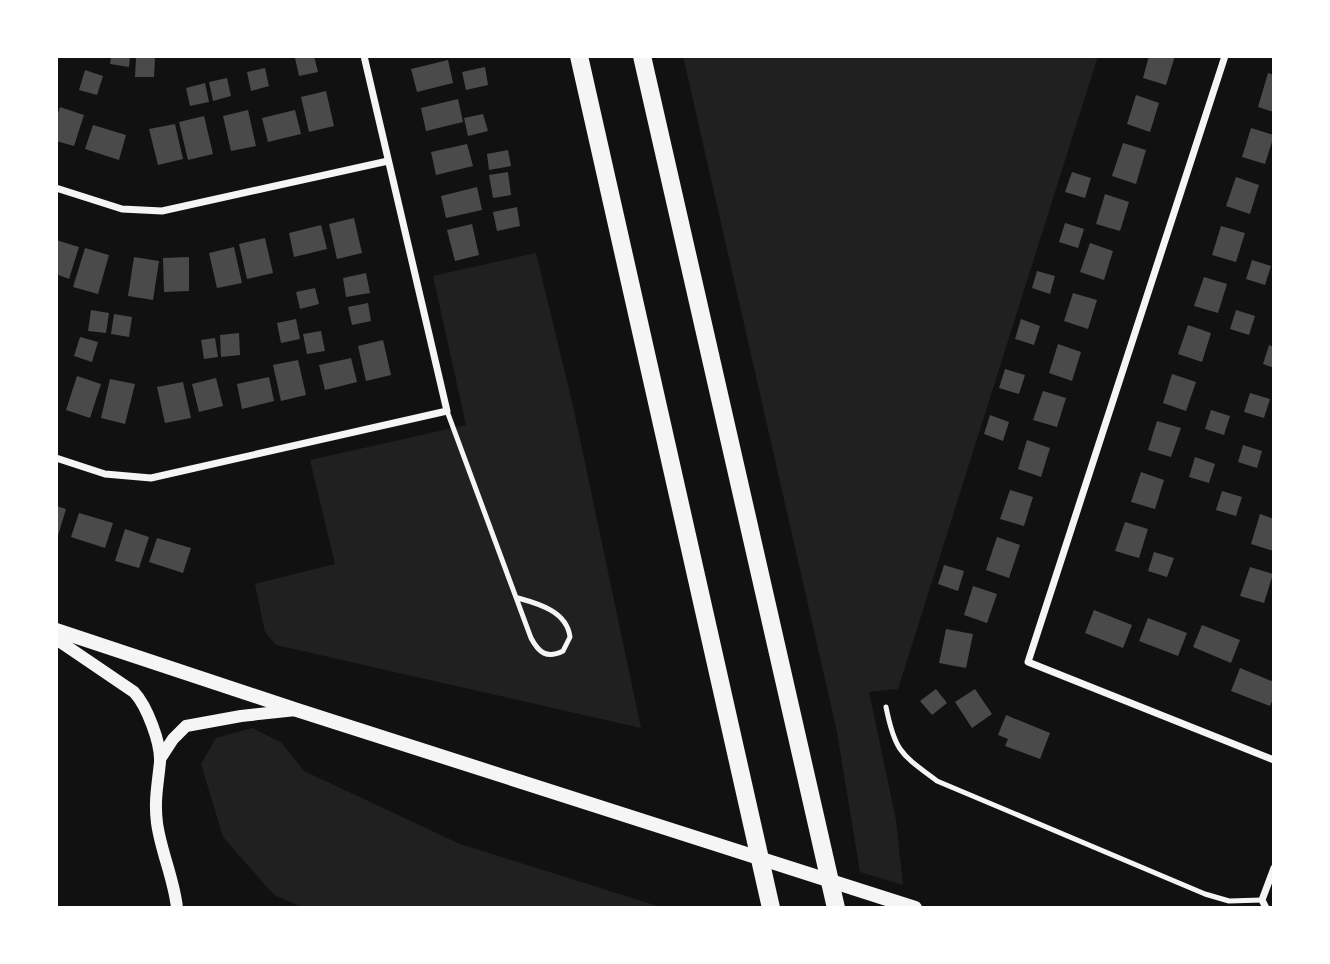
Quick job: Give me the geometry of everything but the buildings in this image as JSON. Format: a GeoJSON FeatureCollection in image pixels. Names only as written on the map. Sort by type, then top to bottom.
{"type":"FeatureCollection","features":[{"type":"Feature","properties":{"kind":"highway"},"geometry":{"type":"LineString","coordinates":[[579,56],[771,908]]}},
{"type":"Feature","properties":{"kind":"highway"},"geometry":{"type":"LineString","coordinates":[[642,56],[836,908]]}},
{"type":"Feature","properties":{"kind":"main road"},"geometry":{"type":"LineString","coordinates":[[56,630],[915,908]]}},
{"type":"Feature","properties":{"kind":"street"},"geometry":{"type":"LineString","coordinates":[[56,458],[104,474],[151,478],[447,411],[364,56]]}},
{"type":"Feature","properties":{"kind":"street"},"geometry":{"type":"LineString","coordinates":[[1225,56],[1028,662],[1274,760]]}},
{"type":"Feature","properties":{"kind":"street"},"geometry":{"type":"LineString","coordinates":[[56,188],[122,209],[162,211],[388,161]]}},
{"type":"Feature","properties":{"kind":"street"},"geometry":{"type":"LineString","coordinates":[[56,639],[134,692],[142,701],[160,759],[155,795],[157,824],[173,882],[177,908]]}},
{"type":"Feature","properties":{"kind":"street"},"geometry":{"type":"LineString","coordinates":[[160,759],[173,739],[186,726],[297,710]]}},
{"type":"Feature","properties":{"kind":"street"},"geometry":{"type":"LineString","coordinates":[[1264,904],[1274,868]]}},
{"type":"Feature","properties":{"kind":"lane"},"geometry":{"type":"LineString","coordinates":[[447,411],[536,648],[549,656],[563,651],[570,637],[564,621],[555,612],[518,598]]}},
{"type":"Feature","properties":{"kind":"lane"},"geometry":{"type":"LineString","coordinates":[[886,707],[892,738],[905,757],[937,781],[1205,894],[1229,901],[1264,904]]}},
{"type":"Feature","properties":{"kind":"shaded area"},"geometry":{"type":"Polygon","coordinates":[[[683,56],[1098,56],[898,689],[869,692],[896,820],[903,885],[860,872],[837,732],[683,56]]]}},
{"type":"Feature","properties":{"kind":"shaded area"},"geometry":{"type":"Polygon","coordinates":[[[536,253],[573,406],[641,728],[276,645],[265,632],[255,584],[335,564],[310,460],[466,425],[433,276],[536,253]]]}},
{"type":"Feature","properties":{"kind":"shaded area"},"geometry":{"type":"Polygon","coordinates":[[[252,728],[281,742],[304,771],[460,844],[664,908],[304,908],[274,895],[223,837],[201,764],[216,738],[252,728]]]}}]}
